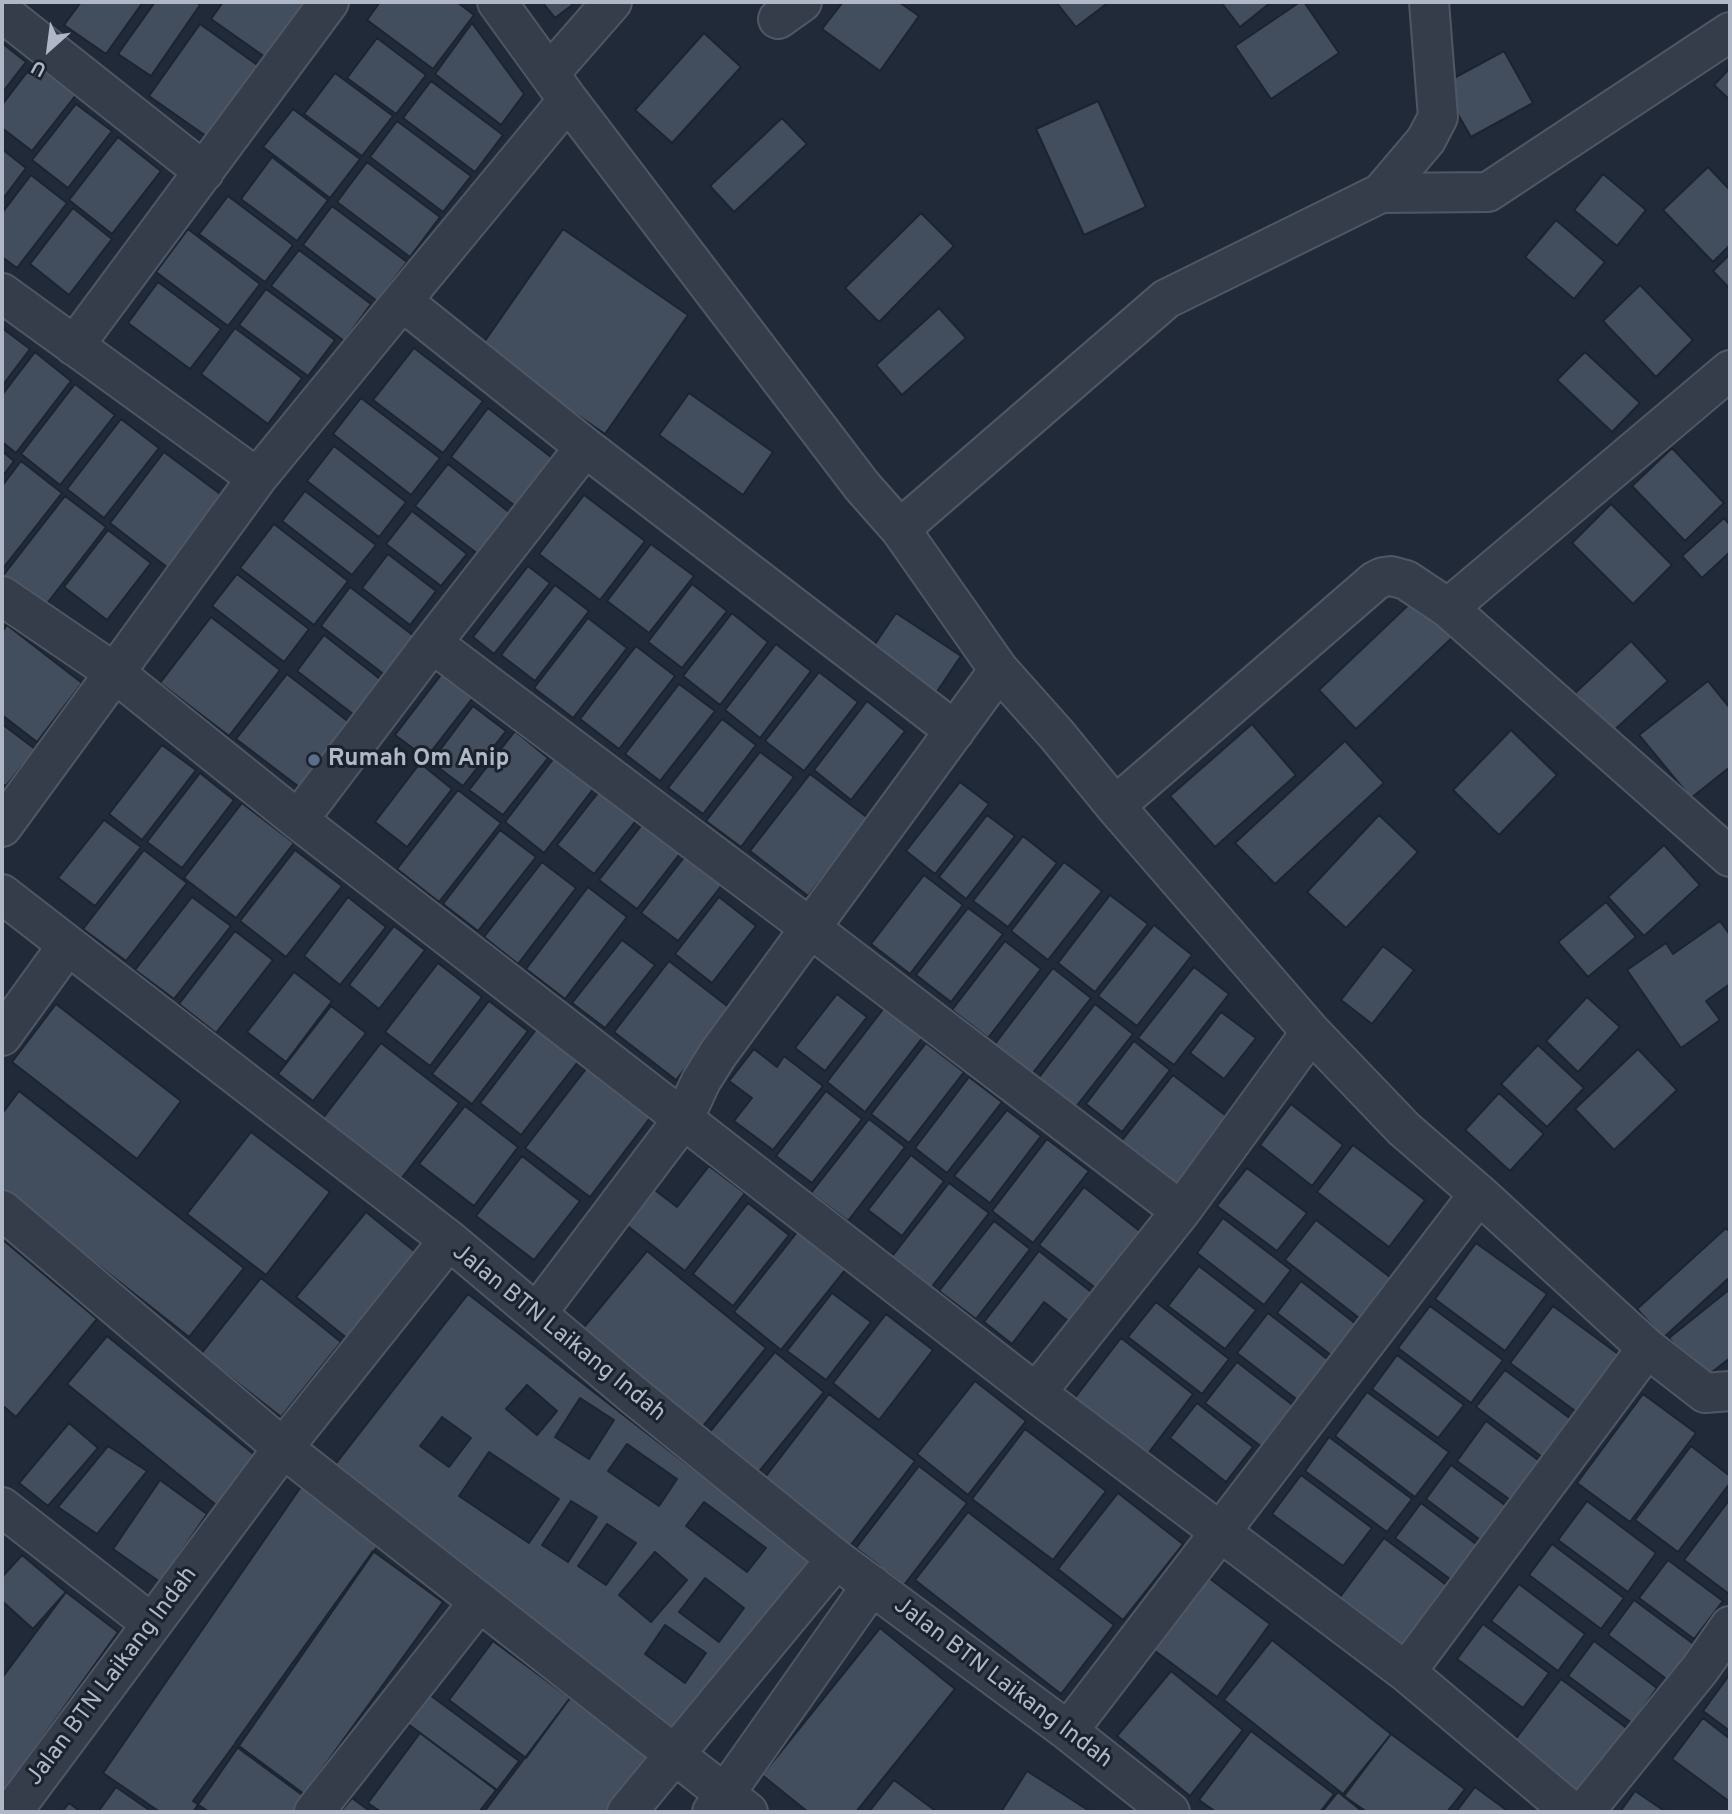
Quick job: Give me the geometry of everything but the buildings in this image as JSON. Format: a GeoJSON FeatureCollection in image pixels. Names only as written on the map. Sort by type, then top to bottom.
{"type":"FeatureCollection","features":[{"type":"Feature","properties":{"kind":"street"},"geometry":{"type":"LineString","coordinates":[[74,346],[329,2]]}},
{"type":"Feature","properties":{"kind":"street"},"geometry":{"type":"LineString","coordinates":[[497,2],[558,87],[862,486],[900,529],[999,670],[1311,1032],[1404,1129],[1647,1348],[1722,1401]]}},
{"type":"Feature","properties":{"kind":"street"},"geometry":{"type":"LineString","coordinates":[[2,827],[257,478],[402,301],[558,87],[612,2]]}},
{"type":"Feature","properties":{"kind":"street"},"geometry":{"type":"LineString","coordinates":[[900,529],[1166,299],[1381,193],[1426,140],[1438,117],[1429,2]]}},
{"type":"Feature","properties":{"kind":"street"},"geometry":{"type":"LineString","coordinates":[[2,12],[204,172]]}},
{"type":"Feature","properties":{"kind":"street"},"geometry":{"type":"LineString","coordinates":[[1381,193],[1488,192],[1730,32]]}},
{"type":"Feature","properties":{"kind":"street"},"geometry":{"type":"LineString","coordinates":[[2,293],[257,478]]}},
{"type":"Feature","properties":{"kind":"street"},"geometry":{"type":"LineString","coordinates":[[402,301],[585,447],[955,731]]}},
{"type":"Feature","properties":{"kind":"street"},"geometry":{"type":"LineString","coordinates":[[1448,608],[1730,370]]}},
{"type":"Feature","properties":{"kind":"street"},"geometry":{"type":"LineString","coordinates":[[298,820],[585,447]]}},
{"type":"Feature","properties":{"kind":"street"},"geometry":{"type":"LineString","coordinates":[[1115,806],[1383,577],[1391,576],[1406,580],[1448,608],[1730,857]]}},
{"type":"Feature","properties":{"kind":"street"},"geometry":{"type":"LineString","coordinates":[[2,596],[115,673],[298,820],[1036,1393],[1406,1672],[1572,1812]]}},
{"type":"Feature","properties":{"kind":"street"},"geometry":{"type":"LineString","coordinates":[[432,643],[1181,1212]]}},
{"type":"Feature","properties":{"kind":"street"},"geometry":{"type":"LineString","coordinates":[[537,1313],[684,1118],[718,1054],[999,670]]}},
{"type":"Feature","properties":{"kind":"street"},"geometry":{"type":"LineString","coordinates":[[2,894],[449,1240]]}},
{"type":"Feature","properties":{"kind":"street"},"geometry":{"type":"LineString","coordinates":[[2,1036],[67,946]]}},
{"type":"Feature","properties":{"kind":"street"},"geometry":{"type":"LineString","coordinates":[[1036,1393],[1181,1212],[1311,1032]]}},
{"type":"Feature","properties":{"kind":"street"},"geometry":{"type":"LineString","coordinates":[[1069,1731],[1479,1194]]}},
{"type":"Feature","properties":{"kind":"street"},"geometry":{"type":"LineString","coordinates":[[2,1210],[284,1448],[674,1755],[728,1807],[872,1585]]}},
{"type":"Feature","properties":{"kind":"street","name":"Jalan BTN Laikang Indah"},"geometry":{"type":"LineString","coordinates":[[12,1812],[284,1448],[449,1240],[632,1394],[836,1559],[1069,1731],[1170,1812]]}},
{"type":"Feature","properties":{"kind":"street"},"geometry":{"type":"LineString","coordinates":[[1406,1672],[1647,1348]]}},
{"type":"Feature","properties":{"kind":"street"},"geometry":{"type":"LineString","coordinates":[[2,1507],[152,1624]]}},
{"type":"Feature","properties":{"kind":"street"},"geometry":{"type":"LineString","coordinates":[[627,1812],[836,1559]]}},
{"type":"Feature","properties":{"kind":"street"},"geometry":{"type":"LineString","coordinates":[[314,1812],[479,1602]]}},
{"type":"Feature","properties":{"kind":"street"},"geometry":{"type":"LineString","coordinates":[[1584,1812],[1700,1669],[1730,1626]]}},
{"type":"Feature","properties":{"kind":"place","name":"Rumah Om Anip"},"geometry":{"type":"Point","coordinates":[314,760]}}]}
